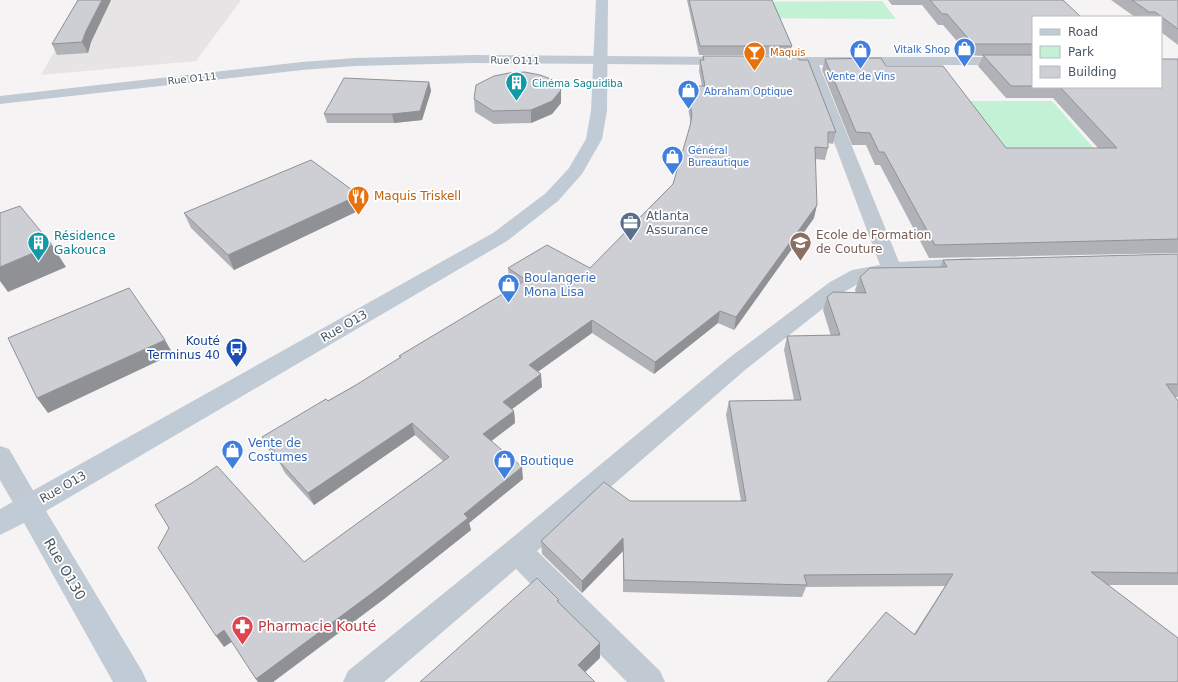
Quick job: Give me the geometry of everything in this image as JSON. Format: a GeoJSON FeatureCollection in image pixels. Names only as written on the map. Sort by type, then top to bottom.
{"type":"FeatureCollection","features":[{"type":"Feature","properties":{"kind":"main road","name":"Rue O13"},"geometry":{"type":"LineString","coordinates":[[0,523],[500,237],[546,201],[576,170],[594,139],[599,111],[602,0]]}},
{"type":"Feature","properties":{"kind":"main road","name":"Rue O130"},"geometry":{"type":"LineString","coordinates":[[29,507],[131,682]]}},
{"type":"Feature","properties":{"kind":"street","name":"Rue O111"},"geometry":{"type":"LineString","coordinates":[[0,100],[302,66],[355,62],[418,60],[740,61]]}},
{"type":"Feature","properties":{"kind":"street"},"geometry":{"type":"LineString","coordinates":[[763,61],[1032,61]]}},
{"type":"Feature","properties":{"kind":"street"},"geometry":{"type":"LineString","coordinates":[[810,61],[892,269]]}},
{"type":"Feature","properties":{"kind":"street"},"geometry":{"type":"LineString","coordinates":[[359,682],[517,551],[737,364],[837,286],[859,275],[892,269],[924,266],[990,264]]}},
{"type":"Feature","properties":{"kind":"street","name":"Rue O130"},"geometry":{"type":"LineString","coordinates":[[0,456],[29,507]]}},
{"type":"Feature","properties":{"kind":"street"},"geometry":{"type":"LineString","coordinates":[[517,551],[649,682]]}},
{"type":"Feature","properties":{"kind":"shaded area"},"geometry":{"type":"Polygon","coordinates":[[[83,0],[241,0],[196,61],[41,75],[83,0]]]}},
{"type":"Feature","properties":{"kind":"green space"},"geometry":{"type":"Polygon","coordinates":[[[882,1],[896,19],[725,18],[721,2],[882,1]]]}},
{"type":"Feature","properties":{"kind":"green space"},"geometry":{"type":"Polygon","coordinates":[[[960,101],[1052,101],[1099,154],[998,154],[960,101]]]}},
{"type":"Feature","properties":{"kind":"building"},"geometry":{"type":"Polygon","coordinates":[[[78,0],[102,0],[82,42],[52,44],[78,0]]]}},
{"type":"Feature","properties":{"kind":"building"},"geometry":{"type":"Polygon","coordinates":[[[689,0],[772,0],[792,46],[700,46],[689,0]]]}},
{"type":"Feature","properties":{"kind":"building"},"geometry":{"type":"Polygon","coordinates":[[[930,0],[1063,0],[1080,16],[1032,16],[1032,44],[973,44],[947,14],[942,14],[930,0]]]}},
{"type":"Feature","properties":{"kind":"building"},"geometry":{"type":"Polygon","coordinates":[[[1132,0],[1178,0],[1178,29],[1162,16],[1155,12],[1149,12],[1132,0]]]}},
{"type":"Feature","properties":{"kind":"building"},"geometry":{"type":"Polygon","coordinates":[[[983,55],[1032,55],[1032,86],[1011,86],[983,55]]]}},
{"type":"Feature","properties":{"kind":"building"},"geometry":{"type":"Polygon","coordinates":[[[703,56],[797,56],[799,60],[808,60],[836,132],[828,132],[828,148],[815,147],[817,205],[736,317],[720,311],[655,362],[592,320],[529,365],[541,374],[503,402],[514,411],[483,434],[522,467],[464,514],[468,518],[379,588],[256,679],[224,630],[216,636],[158,548],[169,528],[155,505],[217,466],[304,562],[449,457],[412,423],[308,493],[279,461],[281,459],[262,437],[326,399],[328,401],[356,385],[401,357],[399,356],[526,280],[508,268],[547,245],[590,268],[673,184],[692,115],[687,86],[705,86],[700,60],[704,60],[703,56]]]}},
{"type":"Feature","properties":{"kind":"building"},"geometry":{"type":"Polygon","coordinates":[[[881,58],[886,66],[943,66],[1006,148],[1117,148],[1061,88],[1162,88],[1162,59],[1178,59],[1178,239],[935,245],[884,152],[879,152],[870,133],[856,132],[825,59],[881,58]]]}},
{"type":"Feature","properties":{"kind":"building"},"geometry":{"type":"Polygon","coordinates":[[[525,72],[551,79],[561,90],[552,101],[531,110],[493,111],[474,99],[476,85],[494,76],[525,72]]]}},
{"type":"Feature","properties":{"kind":"building"},"geometry":{"type":"Polygon","coordinates":[[[344,78],[429,82],[420,111],[392,114],[324,114],[344,78]]]}},
{"type":"Feature","properties":{"kind":"building"},"geometry":{"type":"Polygon","coordinates":[[[311,160],[359,195],[228,255],[184,213],[311,160]]]}},
{"type":"Feature","properties":{"kind":"building"},"geometry":{"type":"Polygon","coordinates":[[[20,206],[52,245],[0,267],[0,213],[20,206]]]}},
{"type":"Feature","properties":{"kind":"building"},"geometry":{"type":"Polygon","coordinates":[[[1178,254],[1178,384],[1166,384],[1178,401],[1178,573],[1091,572],[1178,638],[1178,682],[827,682],[886,612],[915,635],[953,574],[804,575],[807,585],[624,580],[623,538],[582,581],[541,541],[604,482],[630,501],[746,501],[729,401],[801,400],[787,336],[840,335],[827,297],[833,292],[866,293],[860,277],[870,268],[947,267],[943,260],[1178,254]]]}},
{"type":"Feature","properties":{"kind":"building"},"geometry":{"type":"Polygon","coordinates":[[[129,288],[165,340],[37,398],[8,338],[129,288]]]}},
{"type":"Feature","properties":{"kind":"building"},"geometry":{"type":"Polygon","coordinates":[[[537,578],[559,600],[557,601],[600,643],[578,665],[595,682],[420,682],[537,578]]]}},
{"type":"Feature","properties":{"kind":"place","name":"Vitalk Shop"},"geometry":{"type":"Point","coordinates":[965,68]}},
{"type":"Feature","properties":{"kind":"place","name":"Vente de Vins"},"geometry":{"type":"Point","coordinates":[861,70]}},
{"type":"Feature","properties":{"kind":"place","name":"Maquis"},"geometry":{"type":"Point","coordinates":[755,72]}},
{"type":"Feature","properties":{"kind":"place","name":"Cinéma Saguidiba"},"geometry":{"type":"Point","coordinates":[517,102]}},
{"type":"Feature","properties":{"kind":"place","name":"Abraham Optique"},"geometry":{"type":"Point","coordinates":[689,110]}},
{"type":"Feature","properties":{"kind":"place","name":"Général Bureautique"},"geometry":{"type":"Point","coordinates":[673,176]}},
{"type":"Feature","properties":{"kind":"place","name":"Maquis Triskell"},"geometry":{"type":"Point","coordinates":[358,216]}},
{"type":"Feature","properties":{"kind":"place","name":"Atlanta Assurance"},"geometry":{"type":"Point","coordinates":[630,242]}},
{"type":"Feature","properties":{"kind":"place","name":"Résidence Gakouca"},"geometry":{"type":"Point","coordinates":[39,262]}},
{"type":"Feature","properties":{"kind":"place","name":"Ecole de Formation de Couture"},"geometry":{"type":"Point","coordinates":[800,262]}},
{"type":"Feature","properties":{"kind":"place","name":"Boulangerie Mona Lisa"},"geometry":{"type":"Point","coordinates":[508,304]}},
{"type":"Feature","properties":{"kind":"place","name":"Kouté Terminus 40"},"geometry":{"type":"Point","coordinates":[236,368]}},
{"type":"Feature","properties":{"kind":"place","name":"Vente de Costumes"},"geometry":{"type":"Point","coordinates":[232,470]}},
{"type":"Feature","properties":{"kind":"place","name":"Boutique"},"geometry":{"type":"Point","coordinates":[505,480]}},
{"type":"Feature","properties":{"kind":"place","name":"Pharmacie Kouté"},"geometry":{"type":"Point","coordinates":[242,646]}}]}
